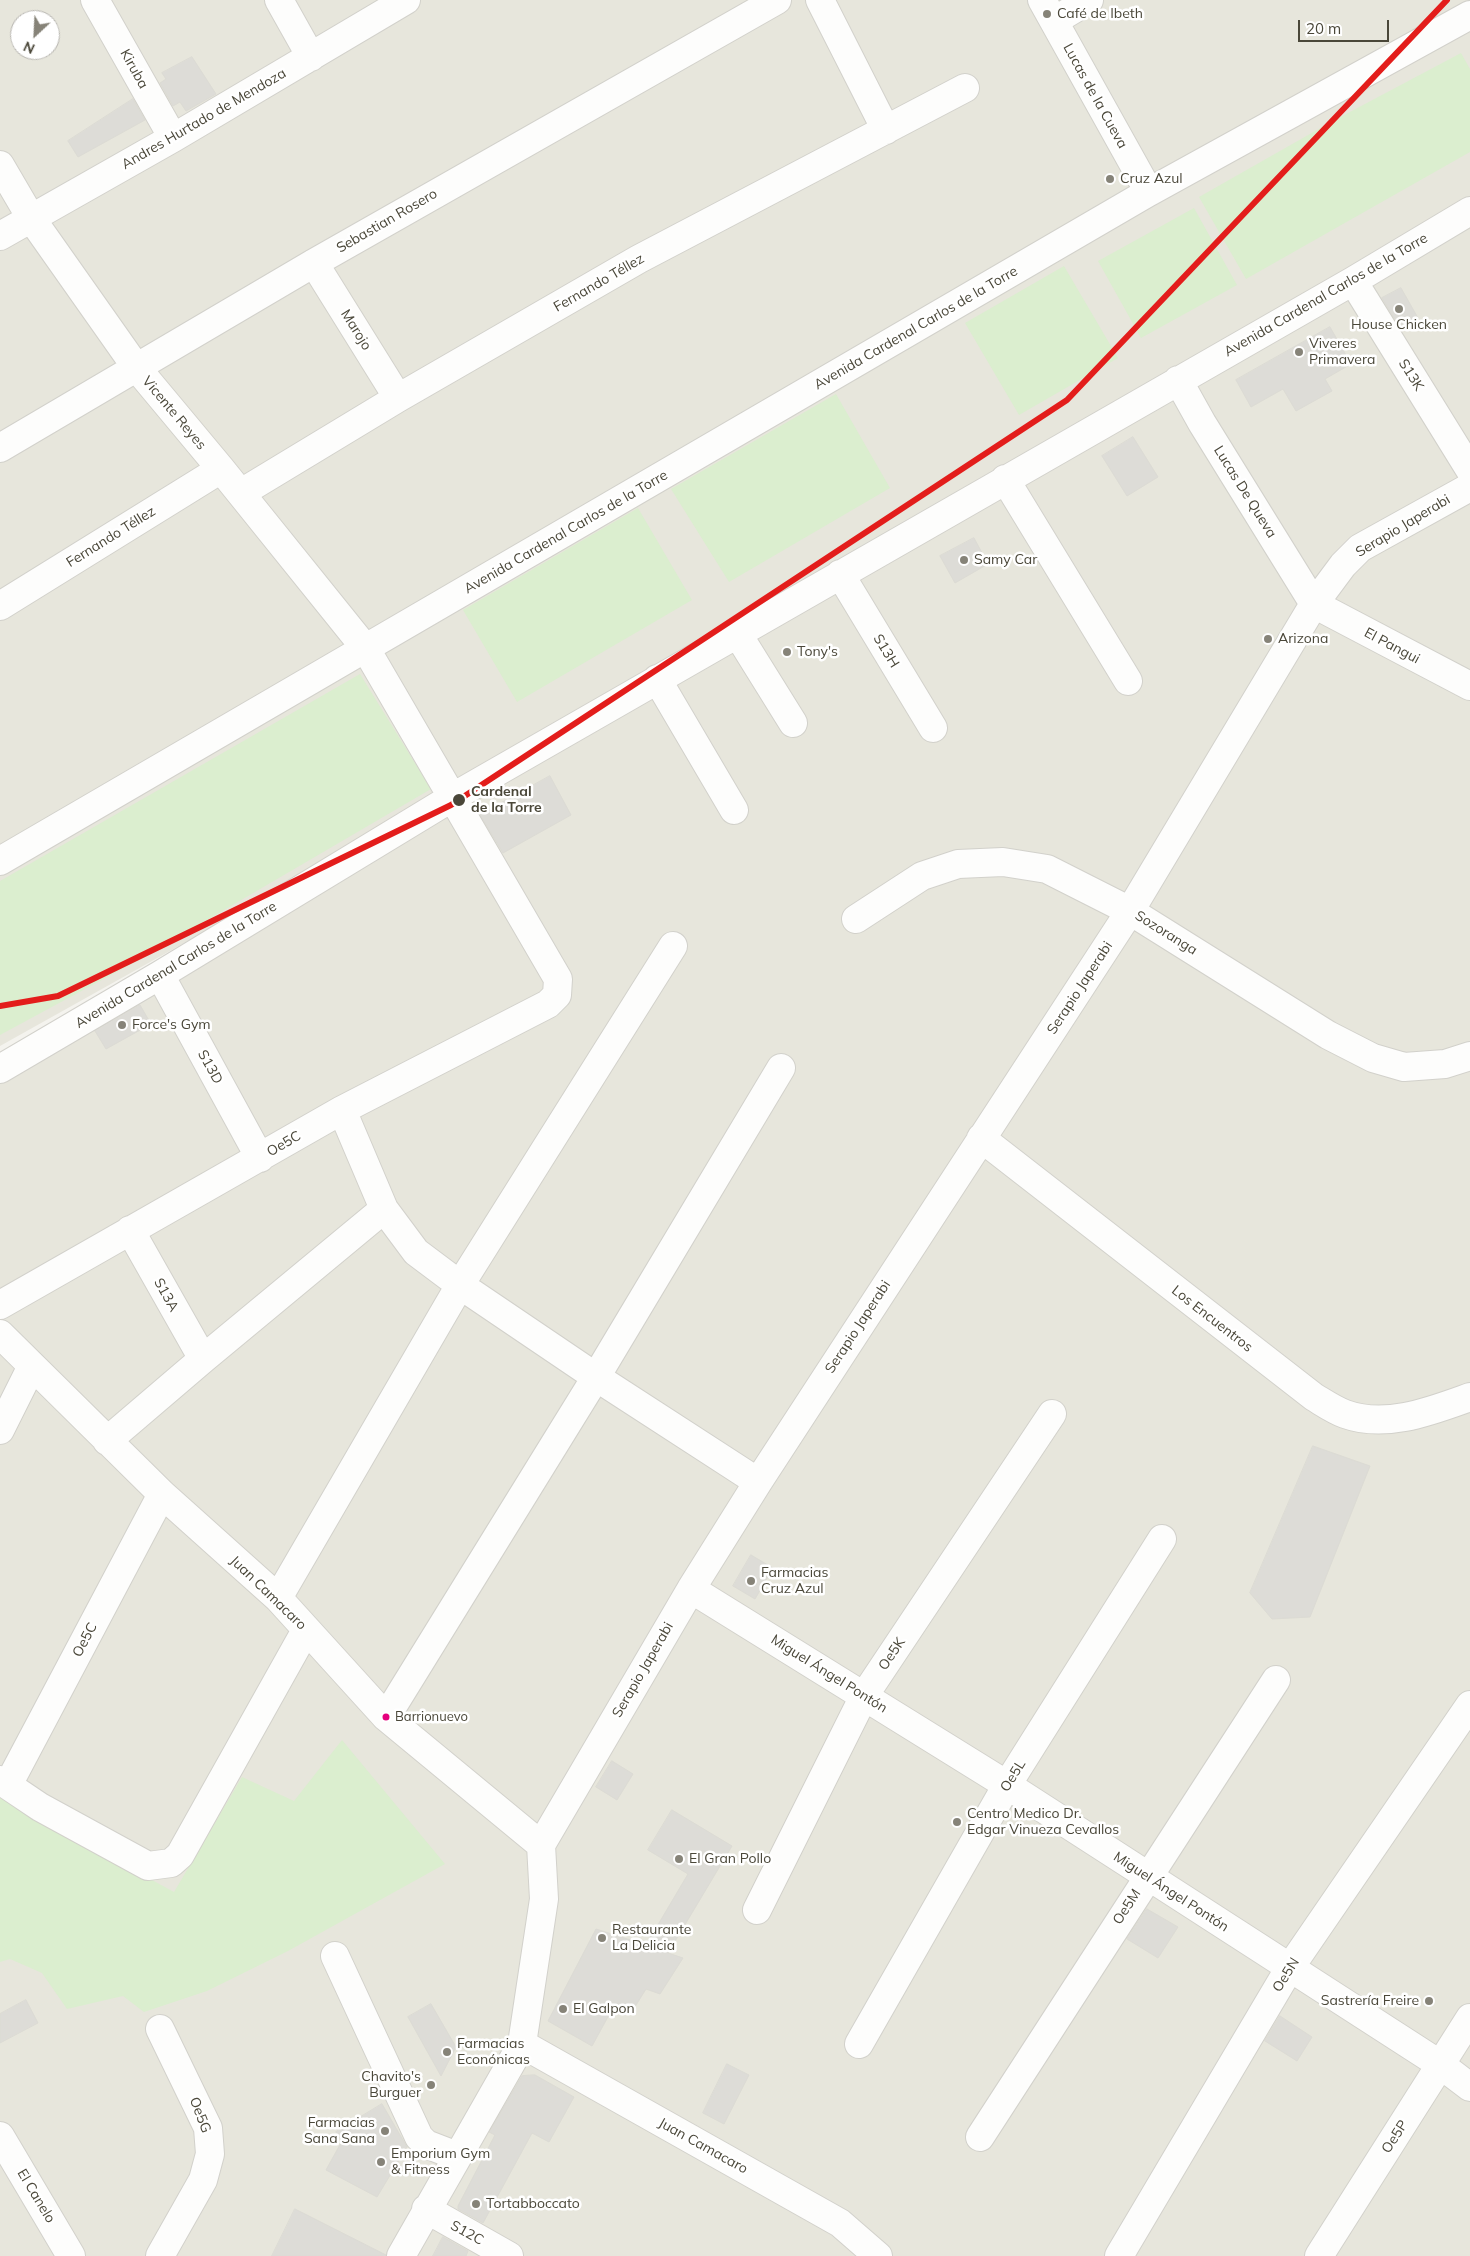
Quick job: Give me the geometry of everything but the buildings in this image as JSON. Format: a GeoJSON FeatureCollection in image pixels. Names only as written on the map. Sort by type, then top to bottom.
{"type":"FeatureCollection","features":[{"type":"Feature","properties":{"kind":"street","name":"Kiruba"},"geometry":{"type":"LineString","coordinates":[[95,0],[173,138]]}},
{"type":"Feature","properties":{"kind":"street"},"geometry":{"type":"LineString","coordinates":[[279,0],[311,57]]}},
{"type":"Feature","properties":{"kind":"street","name":"Andres Hurtado de Mendoza"},"geometry":{"type":"LineString","coordinates":[[0,236],[173,138],[406,0]]}},
{"type":"Feature","properties":{"kind":"street","name":"Sebastian Rosero"},"geometry":{"type":"LineString","coordinates":[[0,448],[314,263],[777,0]]}},
{"type":"Feature","properties":{"kind":"street"},"geometry":{"type":"LineString","coordinates":[[820,0],[886,130]]}},
{"type":"Feature","properties":{"kind":"street"},"geometry":{"type":"LineString","coordinates":[[1048,10],[1089,0]]}},
{"type":"Feature","properties":{"kind":"street","name":"Lucas de la Cueva"},"geometry":{"type":"LineString","coordinates":[[1048,10],[1148,192]]}},
{"type":"Feature","properties":{"kind":"street","name":"Avenida Cardenal Carlos de la Torre"},"geometry":{"type":"LineString","coordinates":[[0,861],[1148,192],[1470,15]]}},
{"type":"Feature","properties":{"kind":"street","name":"Fernando Téllez"},"geometry":{"type":"LineString","coordinates":[[240,493],[398,398],[639,259],[965,88]]}},
{"type":"Feature","properties":{"kind":"street","name":"Vicente Reyes"},"geometry":{"type":"LineString","coordinates":[[0,165],[31,218],[136,367],[366,649]]}},
{"type":"Feature","properties":{"kind":"street","name":"Avenida Cardenal Carlos de la Torre"},"geometry":{"type":"LineString","coordinates":[[0,1069],[160,975],[453,797],[737,632],[1352,281],[1470,211]]}},
{"type":"Feature","properties":{"kind":"street","name":"Marojo"},"geometry":{"type":"LineString","coordinates":[[314,263],[398,398]]}},
{"type":"Feature","properties":{"kind":"street","name":"S13K"},"geometry":{"type":"LineString","coordinates":[[1352,281],[1470,470]]}},
{"type":"Feature","properties":{"kind":"street","name":"Lucas De Queva"},"geometry":{"type":"LineString","coordinates":[[1178,380],[1202,423],[1314,604]]}},
{"type":"Feature","properties":{"kind":"street","name":"Fernando Téllez"},"geometry":{"type":"LineString","coordinates":[[0,606],[221,469]]}},
{"type":"Feature","properties":{"kind":"street"},"geometry":{"type":"LineString","coordinates":[[1005,479],[1128,680]]}},
{"type":"Feature","properties":{"kind":"street","name":"Serapio Japerabi"},"geometry":{"type":"LineString","coordinates":[[541,1844],[691,1589],[758,1482],[1130,911],[1314,604],[1343,565],[1360,548],[1470,487]]}},
{"type":"Feature","properties":{"kind":"street","name":"S13H"},"geometry":{"type":"LineString","coordinates":[[840,574],[933,728]]}},
{"type":"Feature","properties":{"kind":"street","name":"El Pangui"},"geometry":{"type":"LineString","coordinates":[[1314,604],[1470,686]]}},
{"type":"Feature","properties":{"kind":"street"},"geometry":{"type":"LineString","coordinates":[[737,632],[793,723]]}},
{"type":"Feature","properties":{"kind":"street"},"geometry":{"type":"LineString","coordinates":[[366,649],[453,797]]}},
{"type":"Feature","properties":{"kind":"street"},"geometry":{"type":"LineString","coordinates":[[657,680],[734,810]]}},
{"type":"Feature","properties":{"kind":"street","name":"Oe5C"},"geometry":{"type":"LineString","coordinates":[[0,1306],[342,1110],[548,1004],[557,995],[558,979],[453,797]]}},
{"type":"Feature","properties":{"kind":"street","name":"Sozoranga"},"geometry":{"type":"LineString","coordinates":[[856,919],[922,876],[958,864],[1004,862],[1047,869],[1130,911],[1328,1035],[1373,1058],[1404,1067],[1445,1064],[1470,1056]]}},
{"type":"Feature","properties":{"kind":"street"},"geometry":{"type":"LineString","coordinates":[[278,1598],[460,1285],[673,946]]}},
{"type":"Feature","properties":{"kind":"street","name":"S13D"},"geometry":{"type":"LineString","coordinates":[[160,975],[260,1158]]}},
{"type":"Feature","properties":{"kind":"street"},"geometry":{"type":"LineString","coordinates":[[386,1718],[596,1377],[782,1068]]}},
{"type":"Feature","properties":{"kind":"street"},"geometry":{"type":"LineString","coordinates":[[342,1110],[384,1209],[416,1252],[460,1285],[596,1377],[758,1482]]}},
{"type":"Feature","properties":{"kind":"street","name":"Los Encuentros"},"geometry":{"type":"LineString","coordinates":[[981,1138],[1314,1398],[1346,1414],[1382,1421],[1434,1410],[1470,1397]]}},
{"type":"Feature","properties":{"kind":"street"},"geometry":{"type":"LineString","coordinates":[[107,1441],[202,1359],[384,1209]]}},
{"type":"Feature","properties":{"kind":"street","name":"S13A"},"geometry":{"type":"LineString","coordinates":[[130,1230],[202,1359]]}},
{"type":"Feature","properties":{"kind":"street","name":"Juan Camacaro"},"geometry":{"type":"LineString","coordinates":[[0,1334],[162,1494],[278,1598],[386,1718],[541,1844]]}},
{"type":"Feature","properties":{"kind":"street"},"geometry":{"type":"LineString","coordinates":[[0,1430],[32,1366]]}},
{"type":"Feature","properties":{"kind":"street","name":"Oe5K"},"geometry":{"type":"LineString","coordinates":[[757,1910],[864,1696],[1052,1414]]}},
{"type":"Feature","properties":{"kind":"street","name":"Oe5C"},"geometry":{"type":"LineString","coordinates":[[4,1782],[162,1494]]}},
{"type":"Feature","properties":{"kind":"street","name":"Oe5L"},"geometry":{"type":"LineString","coordinates":[[859,2044],[1007,1785],[1162,1539]]}},
{"type":"Feature","properties":{"kind":"street","name":"Miguel Ángel Pontón"},"geometry":{"type":"LineString","coordinates":[[691,1589],[1007,1785],[1289,1969],[1441,2065],[1470,2087]]}},
{"type":"Feature","properties":{"kind":"street"},"geometry":{"type":"LineString","coordinates":[[4,1782],[40,1807],[148,1866],[170,1863],[180,1855],[306,1630]]}},
{"type":"Feature","properties":{"kind":"street","name":"Oe5M"},"geometry":{"type":"LineString","coordinates":[[980,2136],[1276,1680]]}},
{"type":"Feature","properties":{"kind":"street","name":"Oe5N"},"geometry":{"type":"LineString","coordinates":[[1119,2256],[1289,1969],[1470,1705]]}},
{"type":"Feature","properties":{"kind":"street"},"geometry":{"type":"LineString","coordinates":[[401,2256],[426,2209],[522,2044],[544,1899],[541,1844]]}},
{"type":"Feature","properties":{"kind":"street"},"geometry":{"type":"LineString","coordinates":[[335,1956],[419,2136],[426,2144],[457,2156]]}},
{"type":"Feature","properties":{"kind":"street","name":"Oe5P"},"geometry":{"type":"LineString","coordinates":[[1319,2256],[1470,2018]]}},
{"type":"Feature","properties":{"kind":"street","name":"Oe5G"},"geometry":{"type":"LineString","coordinates":[[160,2029],[208,2128],[210,2154],[203,2180],[160,2256]]}},
{"type":"Feature","properties":{"kind":"street","name":"Juan Camacaro"},"geometry":{"type":"LineString","coordinates":[[522,2044],[840,2224],[872,2254]]}},
{"type":"Feature","properties":{"kind":"street","name":"El Canelo"},"geometry":{"type":"LineString","coordinates":[[0,2136],[71,2256]]}},
{"type":"Feature","properties":{"kind":"street","name":"S12C"},"geometry":{"type":"LineString","coordinates":[[426,2209],[509,2256]]}},
{"type":"Feature","properties":{"kind":"shaded area"},"geometry":{"type":"Polygon","coordinates":[[[0,0],[1470,0],[1470,2256],[0,2256],[0,1054],[1053,457],[0,1046],[0,0]]]}},
{"type":"Feature","properties":{"kind":"green space"},"geometry":{"type":"Polygon","coordinates":[[[1461,53],[1470,69],[1470,152],[1246,279],[1199,197],[1331,122],[1461,53]]]}},
{"type":"Feature","properties":{"kind":"green space"},"geometry":{"type":"Polygon","coordinates":[[[1194,208],[1237,285],[1141,338],[1098,261],[1194,208]]]}},
{"type":"Feature","properties":{"kind":"green space"},"geometry":{"type":"Polygon","coordinates":[[[1064,266],[1118,358],[1019,415],[965,323],[1064,266]]]}},
{"type":"Feature","properties":{"kind":"green space"},"geometry":{"type":"Polygon","coordinates":[[[836,394],[890,488],[729,582],[671,489],[836,394]]]}},
{"type":"Feature","properties":{"kind":"green space"},"geometry":{"type":"Polygon","coordinates":[[[638,508],[692,600],[517,702],[463,610],[638,508]]]}},
{"type":"Feature","properties":{"kind":"green space"},"geometry":{"type":"Polygon","coordinates":[[[360,674],[431,789],[137,961],[0,1035],[0,881],[360,674]]]}},
{"type":"Feature","properties":{"kind":"green space"},"geometry":{"type":"Polygon","coordinates":[[[342,1740],[445,1864],[288,1951],[207,1991],[144,2012],[123,1996],[67,2009],[42,1973],[10,1959],[0,1962],[0,1797],[174,1892],[242,1777],[294,1801],[342,1740]]]}},
{"type":"Feature","properties":{"kind":"transit line"},"geometry":{"type":"LineString","coordinates":[[0,1006],[58,996],[451,805],[1067,400],[1447,0]]}},
{"type":"Feature","properties":{"kind":"place","name":"Café de Ibeth"},"geometry":{"type":"Point","coordinates":[1047,14]}},
{"type":"Feature","properties":{"kind":"place","name":"Cruz Azul"},"geometry":{"type":"Point","coordinates":[1110,179]}},
{"type":"Feature","properties":{"kind":"place","name":"House Chicken"},"geometry":{"type":"Point","coordinates":[1399,309]}},
{"type":"Feature","properties":{"kind":"place","name":"Viveres Primavera"},"geometry":{"type":"Point","coordinates":[1299,352]}},
{"type":"Feature","properties":{"kind":"place","name":"Samy Car"},"geometry":{"type":"Point","coordinates":[964,560]}},
{"type":"Feature","properties":{"kind":"place","name":"Arizona"},"geometry":{"type":"Point","coordinates":[1268,639]}},
{"type":"Feature","properties":{"kind":"place","name":"Tony's"},"geometry":{"type":"Point","coordinates":[787,652]}},
{"type":"Feature","properties":{"kind":"place","name":"Cardenal de la Torre"},"geometry":{"type":"Point","coordinates":[459,800]}},
{"type":"Feature","properties":{"kind":"place","name":"Force's Gym"},"geometry":{"type":"Point","coordinates":[122,1025]}},
{"type":"Feature","properties":{"kind":"place","name":"Farmacias Cruz Azul"},"geometry":{"type":"Point","coordinates":[751,1581]}},
{"type":"Feature","properties":{"kind":"place","name":"Barrionuevo"},"geometry":{"type":"Point","coordinates":[386,1717]}},
{"type":"Feature","properties":{"kind":"place","name":"Centro Medico Dr. Edgar Vinueza Cevallos"},"geometry":{"type":"Point","coordinates":[957,1822]}},
{"type":"Feature","properties":{"kind":"place","name":"El Gran Pollo"},"geometry":{"type":"Point","coordinates":[679,1859]}},
{"type":"Feature","properties":{"kind":"place","name":"Restaurante La Delicia"},"geometry":{"type":"Point","coordinates":[602,1938]}},
{"type":"Feature","properties":{"kind":"place","name":"Sastrería Freire"},"geometry":{"type":"Point","coordinates":[1429,2001]}},
{"type":"Feature","properties":{"kind":"place","name":"El Galpon"},"geometry":{"type":"Point","coordinates":[563,2009]}},
{"type":"Feature","properties":{"kind":"place","name":"Farmacias Econónicas"},"geometry":{"type":"Point","coordinates":[447,2052]}},
{"type":"Feature","properties":{"kind":"place","name":"Chavito's Burguer"},"geometry":{"type":"Point","coordinates":[431,2085]}},
{"type":"Feature","properties":{"kind":"place","name":"Farmacias Sana Sana"},"geometry":{"type":"Point","coordinates":[385,2131]}},
{"type":"Feature","properties":{"kind":"place","name":"Emporium Gym & Fitness"},"geometry":{"type":"Point","coordinates":[381,2162]}},
{"type":"Feature","properties":{"kind":"place","name":"Tortabboccato"},"geometry":{"type":"Point","coordinates":[476,2204]}}]}
